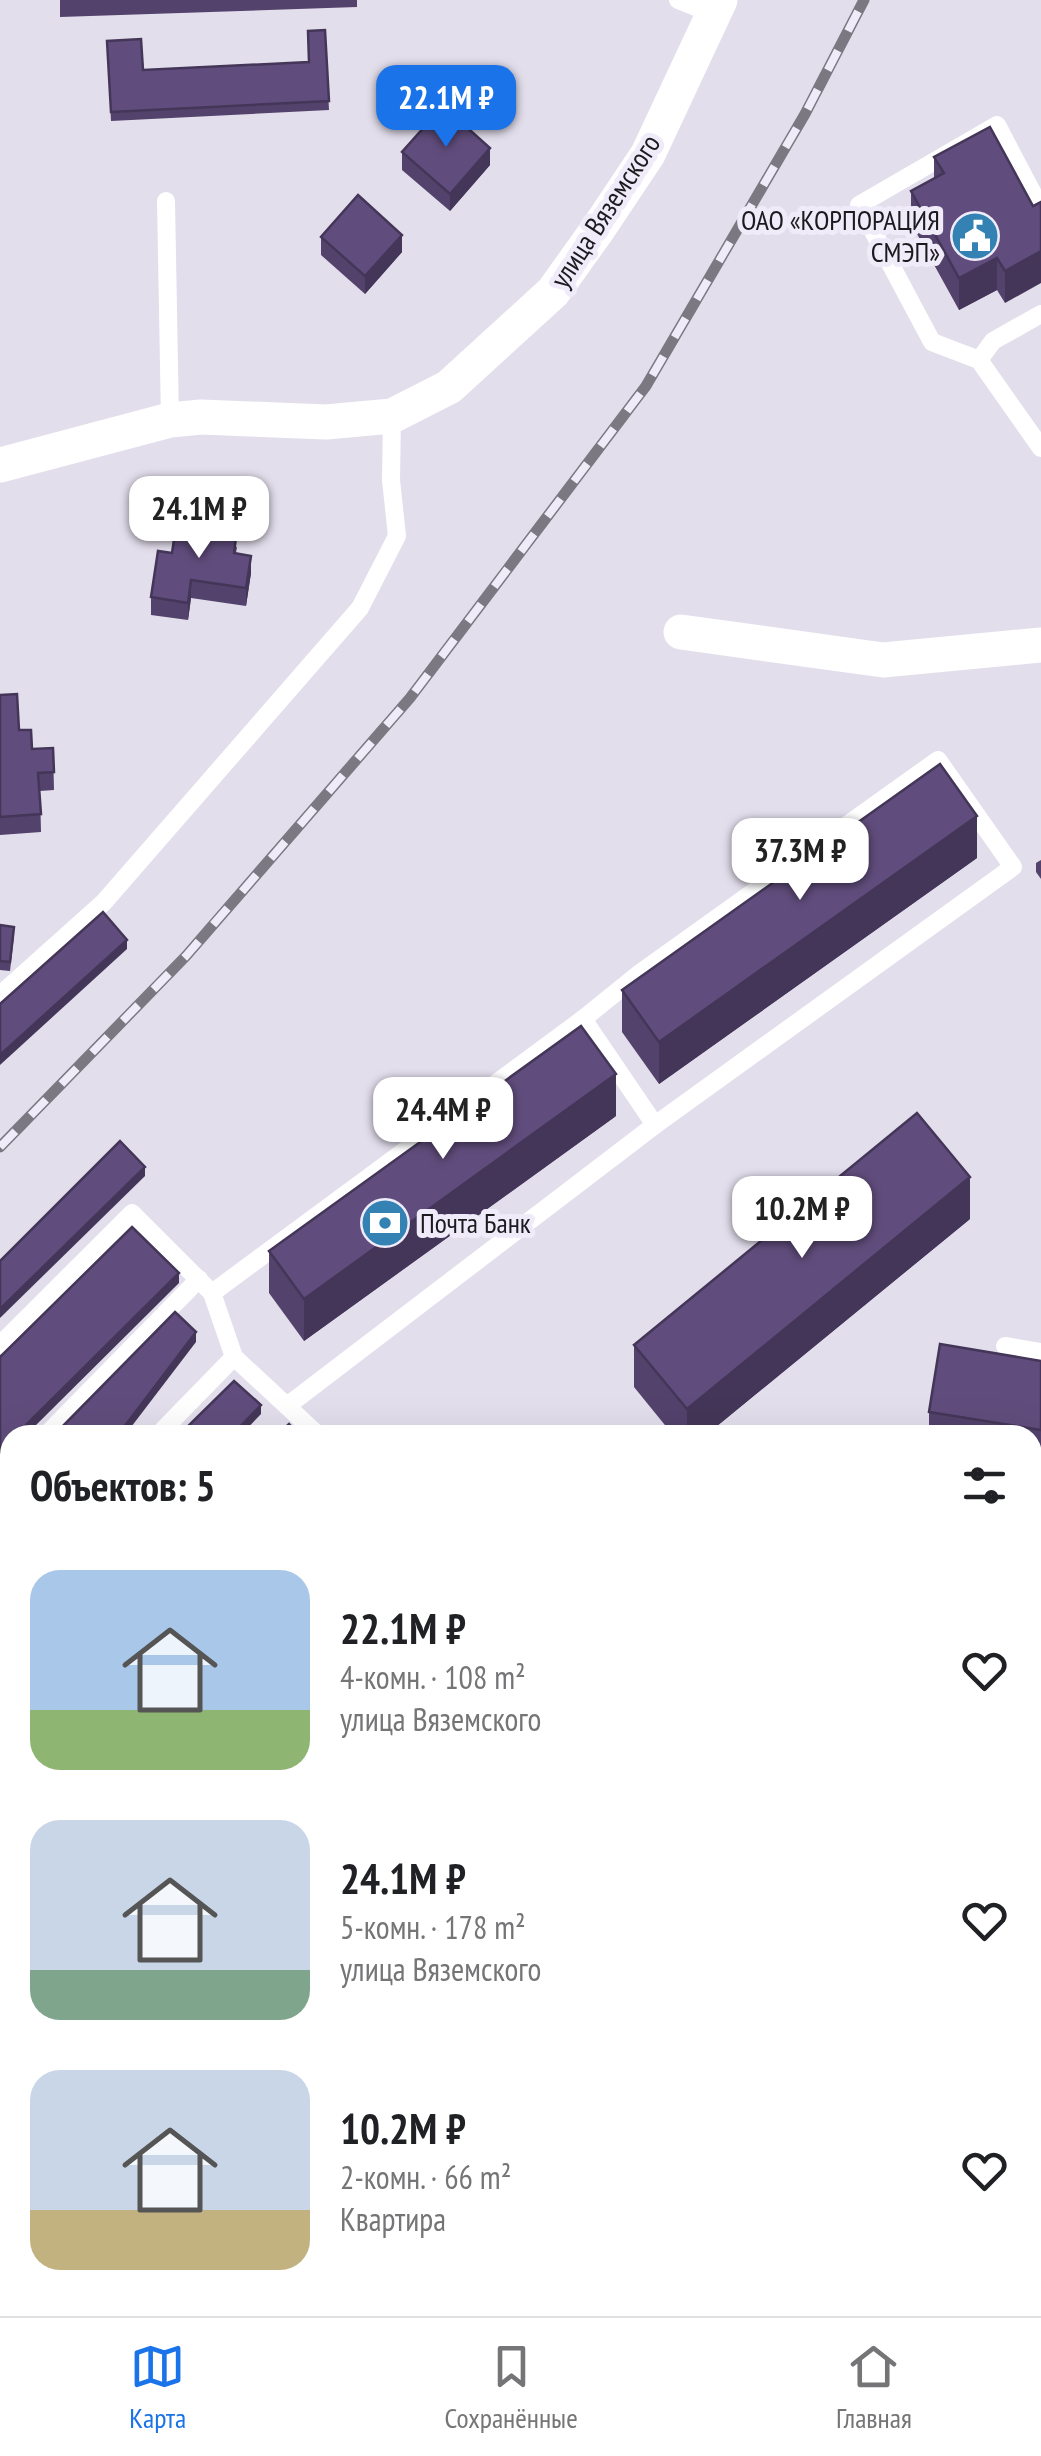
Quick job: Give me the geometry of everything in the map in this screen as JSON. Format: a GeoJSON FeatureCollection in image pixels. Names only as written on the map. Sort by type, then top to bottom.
{"type":"FeatureCollection","features":[{"type":"Feature","properties":{"kind":"street","name":"улица Вяземского"},"geometry":{"type":"LineString","coordinates":[[392,416],[449,387],[553,292],[648,154],[717,7]]}},
{"type":"Feature","properties":{"kind":"street"},"geometry":{"type":"LineString","coordinates":[[0,465],[170,420],[326,422],[392,416]]}},
{"type":"Feature","properties":{"kind":"street"},"geometry":{"type":"LineString","coordinates":[[681,632],[883,660],[1041,644]]}},
{"type":"Feature","properties":{"kind":"lane"},"geometry":{"type":"LineString","coordinates":[[678,0],[717,7]]}},
{"type":"Feature","properties":{"kind":"lane"},"geometry":{"type":"LineString","coordinates":[[1041,209],[997,125],[859,205],[932,342],[979,360],[1041,448]]}},
{"type":"Feature","properties":{"kind":"lane"},"geometry":{"type":"LineString","coordinates":[[166,201],[170,420]]}},
{"type":"Feature","properties":{"kind":"lane"},"geometry":{"type":"LineString","coordinates":[[979,360],[993,341],[1041,314]]}},
{"type":"Feature","properties":{"kind":"lane"},"geometry":{"type":"LineString","coordinates":[[0,995],[104,902],[360,608],[397,536],[391,480],[392,416]]}},
{"type":"Feature","properties":{"kind":"lane"},"geometry":{"type":"LineString","coordinates":[[57,1425],[205,1286],[938,760],[1013,868],[655,1126],[287,1406]]}},
{"type":"Feature","properties":{"kind":"lane"},"geometry":{"type":"LineString","coordinates":[[582,1019],[655,1126]]}},
{"type":"Feature","properties":{"kind":"lane"},"geometry":{"type":"LineString","coordinates":[[0,1345],[132,1213],[205,1286],[234,1357],[307,1425]]}},
{"type":"Feature","properties":{"kind":"lane"},"geometry":{"type":"LineString","coordinates":[[1005,1346],[1041,1352]]}},
{"type":"Feature","properties":{"kind":"lane"},"geometry":{"type":"LineString","coordinates":[[168,1425],[234,1357]]}},
{"type":"Feature","properties":{"kind":"building"},"geometry":{"type":"Polygon","coordinates":[[[325,30],[329,101],[111,112],[107,41],[141,39],[143,70],[309,62],[308,31],[325,30]]]}},
{"type":"Feature","properties":{"kind":"building"},"geometry":{"type":"Polygon","coordinates":[[[443,106],[490,148],[450,194],[402,152],[443,106]]]}},
{"type":"Feature","properties":{"kind":"building","name":"ОАО «КОРПОРАЦИЯ СМЭП»"},"geometry":{"type":"Polygon","coordinates":[[[990,127],[1033,206],[1041,202],[1041,251],[1005,271],[997,258],[959,278],[911,191],[944,173],[934,157],[990,127]]]}},
{"type":"Feature","properties":{"kind":"building"},"geometry":{"type":"Polygon","coordinates":[[[358,195],[402,235],[365,276],[321,237],[358,195]]]}},
{"type":"Feature","properties":{"kind":"building"},"geometry":{"type":"Polygon","coordinates":[[[177,520],[237,530],[234,553],[251,556],[246,588],[191,580],[188,603],[151,597],[158,551],[172,553],[177,520]]]}},
{"type":"Feature","properties":{"kind":"building"},"geometry":{"type":"Polygon","coordinates":[[[17,694],[19,730],[31,730],[32,749],[53,748],[54,772],[38,773],[41,814],[0,817],[0,695],[17,694]]]}},
{"type":"Feature","properties":{"kind":"building"},"geometry":{"type":"Polygon","coordinates":[[[940,764],[977,816],[659,1042],[622,990],[940,764]]]}},
{"type":"Feature","properties":{"kind":"building"},"geometry":{"type":"Polygon","coordinates":[[[103,912],[127,940],[0,1055],[0,1004],[103,912]]]}},
{"type":"Feature","properties":{"kind":"building"},"geometry":{"type":"Polygon","coordinates":[[[0,925],[14,927],[10,962],[0,961],[0,925]]]}},
{"type":"Feature","properties":{"kind":"building"},"geometry":{"type":"Polygon","coordinates":[[[581,1026],[616,1074],[304,1299],[269,1251],[581,1026]]]}},
{"type":"Feature","properties":{"kind":"building"},"geometry":{"type":"Polygon","coordinates":[[[917,1113],[970,1177],[687,1409],[634,1345],[917,1113]]]}},
{"type":"Feature","properties":{"kind":"building"},"geometry":{"type":"Polygon","coordinates":[[[120,1141],[145,1167],[0,1309],[0,1261],[120,1141]]]}},
{"type":"Feature","properties":{"kind":"building"},"geometry":{"type":"Polygon","coordinates":[[[132,1227],[179,1273],[26,1425],[0,1425],[0,1357],[132,1227]]]}},
{"type":"Feature","properties":{"kind":"building"},"geometry":{"type":"Polygon","coordinates":[[[175,1312],[196,1332],[126,1425],[64,1425],[175,1312]]]}},
{"type":"Feature","properties":{"kind":"building"},"geometry":{"type":"Polygon","coordinates":[[[940,1344],[1041,1361],[1041,1425],[1010,1425],[929,1412],[940,1344]]]}},
{"type":"Feature","properties":{"kind":"building"},"geometry":{"type":"Polygon","coordinates":[[[234,1381],[261,1405],[242,1425],[189,1425],[234,1381]]]}},
{"type":"Feature","properties":{"kind":"railway"},"geometry":{"type":"LineString","coordinates":[[0,1147],[186,956],[410,698],[646,386],[805,114],[864,0]]}},
{"type":"Feature","properties":{"kind":"place","name":"ОАО «КОРПОРАЦИЯ СМЭП»"},"geometry":{"type":"Point","coordinates":[975,236]}},
{"type":"Feature","properties":{"kind":"place","name":"Почта Банк"},"geometry":{"type":"Point","coordinates":[385,1223]}}]}
